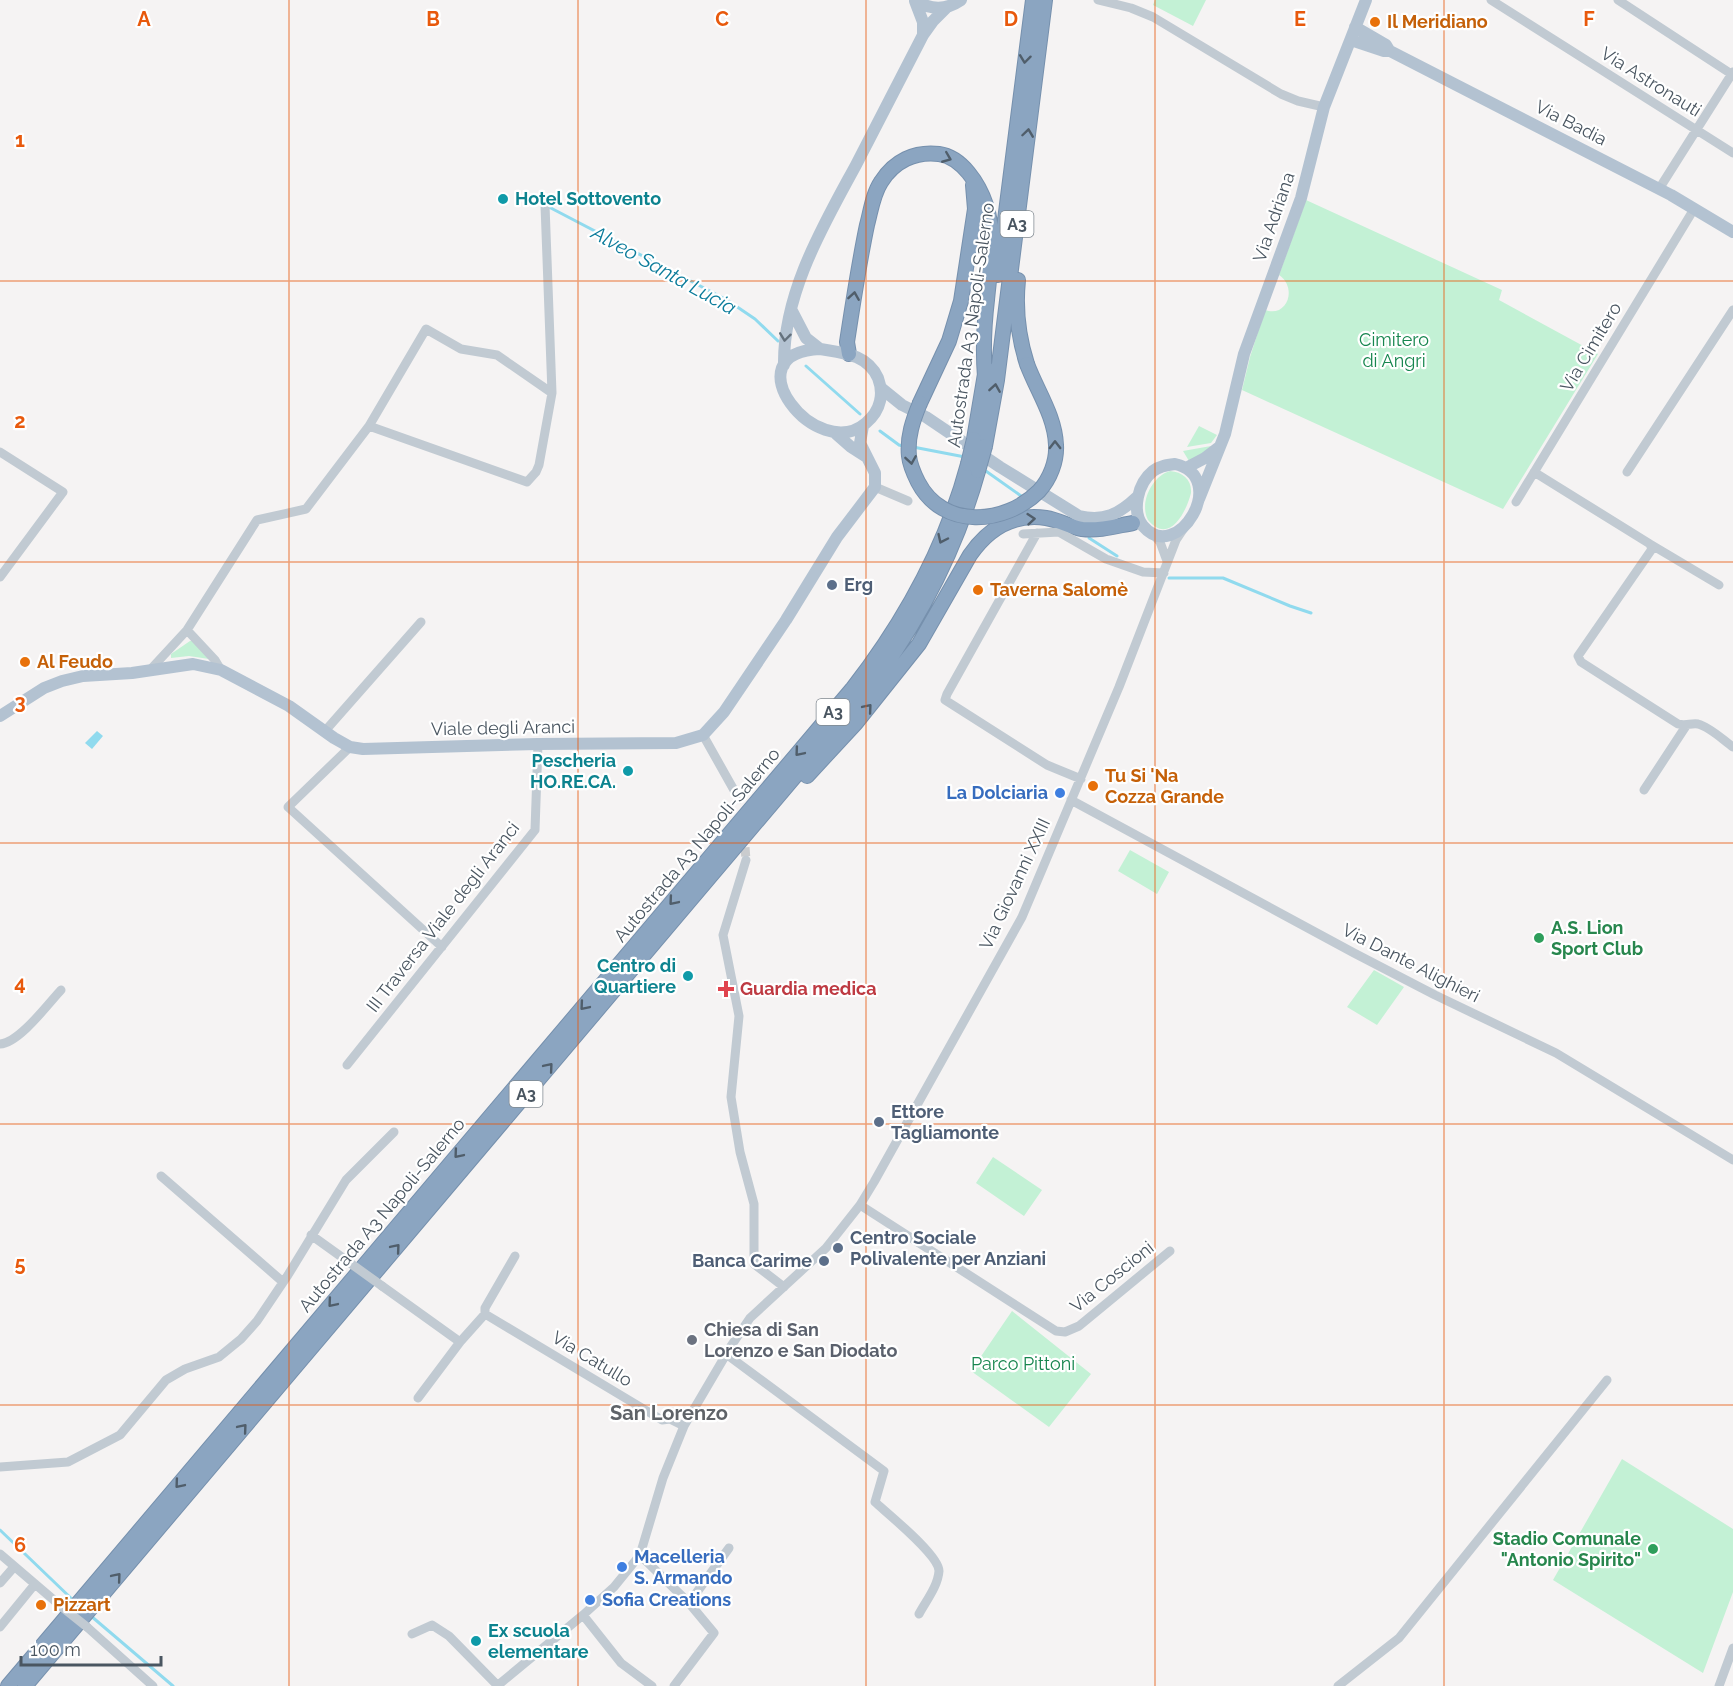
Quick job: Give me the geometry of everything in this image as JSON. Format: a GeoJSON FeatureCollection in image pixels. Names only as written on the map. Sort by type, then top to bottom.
{"type":"FeatureCollection","features":[{"type":"Feature","properties":{"kind":"highway","name":"Autostrada A3 Napoli-Salerno"},"geometry":{"type":"LineString","coordinates":[[25,1686],[863,696],[898,648],[940,571],[964,515],[973,468],[997,380],[1024,161],[1039,1]]}},
{"type":"Feature","properties":{"kind":"highway","name":"Autostrada A3 Napoli-Salerno"},"geometry":{"type":"LineString","coordinates":[[980,442],[985,377],[1039,1]]}},
{"type":"Feature","properties":{"kind":"highway"},"geometry":{"type":"LineString","coordinates":[[849,354],[849,331],[863,243],[873,199],[880,183],[887,172],[915,154],[944,155],[955,160],[977,185],[985,203],[990,226],[992,248],[985,336],[985,377]]}},
{"type":"Feature","properties":{"kind":"highway"},"geometry":{"type":"LineString","coordinates":[[969,175],[973,185],[975,209],[961,301],[949,341],[920,403],[911,430],[909,457],[921,487],[931,500],[958,515],[973,517],[1006,513],[1031,498],[1049,477],[1057,447],[1051,419],[1021,347],[1016,310],[1027,207],[1024,161]]}},
{"type":"Feature","properties":{"kind":"highway","name":"Autostrada A3 Napoli-Salerno"},"geometry":{"type":"LineString","coordinates":[[8,1686],[853,688],[888,640],[916,592],[944,536],[973,468]]}},
{"type":"Feature","properties":{"kind":"highway"},"geometry":{"type":"LineString","coordinates":[[727,857],[781,804],[856,723],[896,674],[919,644],[970,555],[990,531],[1000,525],[1033,518],[1046,518],[1079,528],[1097,530],[1144,528]]}},
{"type":"Feature","properties":{"kind":"main road"},"geometry":{"type":"LineString","coordinates":[[915,0],[936,9],[946,8]]}},
{"type":"Feature","properties":{"kind":"main road"},"geometry":{"type":"LineString","coordinates":[[915,0],[923,22],[923,35]]}},
{"type":"Feature","properties":{"kind":"main road"},"geometry":{"type":"LineString","coordinates":[[865,456],[834,432],[816,425],[788,402],[780,384],[784,365],[786,327],[800,280],[824,226],[923,35],[946,8],[961,0]]}},
{"type":"Feature","properties":{"kind":"main road","name":"Via Adriana"},"geometry":{"type":"LineString","coordinates":[[1199,499],[1225,434],[1245,354],[1304,190],[1324,107],[1366,0]]}},
{"type":"Feature","properties":{"kind":"main road","name":"Via Badia"},"geometry":{"type":"LineString","coordinates":[[1355,27],[1386,45],[1390,51]]}},
{"type":"Feature","properties":{"kind":"main road","name":"Via Badia"},"geometry":{"type":"LineString","coordinates":[[1351,40],[1390,51],[1659,189],[1733,232]]}},
{"type":"Feature","properties":{"kind":"main road"},"geometry":{"type":"LineString","coordinates":[[792,311],[806,338],[820,350]]}},
{"type":"Feature","properties":{"kind":"main road"},"geometry":{"type":"LineString","coordinates":[[784,365],[796,354],[804,351],[820,350],[858,357],[871,368],[881,388],[902,405],[926,417],[1068,510],[1090,519],[1111,517],[1164,537],[1173,535],[1184,528],[1199,499],[1198,482],[1186,468],[1175,464],[1161,467],[1148,477],[1137,497],[1111,517]]}},
{"type":"Feature","properties":{"kind":"main road"},"geometry":{"type":"LineString","coordinates":[[834,432],[849,431],[863,426],[876,412],[881,398],[881,388]]}},
{"type":"Feature","properties":{"kind":"main road"},"geometry":{"type":"LineString","coordinates":[[876,412],[902,405]]}},
{"type":"Feature","properties":{"kind":"main road"},"geometry":{"type":"LineString","coordinates":[[703,735],[724,712],[786,620],[837,537],[875,487],[875,473],[860,443],[863,426]]}},
{"type":"Feature","properties":{"kind":"main road"},"geometry":{"type":"LineString","coordinates":[[1186,468],[1206,458],[1219,447]]}},
{"type":"Feature","properties":{"kind":"main road"},"geometry":{"type":"LineString","coordinates":[[1137,497],[1137,514],[1144,528]]}},
{"type":"Feature","properties":{"kind":"main road","name":"Viale degli Aranci"},"geometry":{"type":"LineString","coordinates":[[0,716],[44,688],[63,681],[83,676],[193,664],[222,670],[289,705],[350,747],[363,749],[676,742],[703,735]]}},
{"type":"Feature","properties":{"kind":"street"},"geometry":{"type":"LineString","coordinates":[[1098,0],[1131,8],[1153,17],[1281,94],[1324,107]]}},
{"type":"Feature","properties":{"kind":"street","name":"Via Astronauti"},"geometry":{"type":"LineString","coordinates":[[1491,0],[1733,153]]}},
{"type":"Feature","properties":{"kind":"street"},"geometry":{"type":"LineString","coordinates":[[1618,0],[1732,74],[1659,189]]}},
{"type":"Feature","properties":{"kind":"street"},"geometry":{"type":"LineString","coordinates":[[369,426],[527,482],[536,472],[552,393],[545,205]]}},
{"type":"Feature","properties":{"kind":"street","name":"Via Cimitero"},"geometry":{"type":"LineString","coordinates":[[1516,502],[1694,209]]}},
{"type":"Feature","properties":{"kind":"street"},"geometry":{"type":"LineString","coordinates":[[1628,472],[1733,310]]}},
{"type":"Feature","properties":{"kind":"street"},"geometry":{"type":"LineString","coordinates":[[150,670],[187,630],[257,520],[306,509],[369,426],[426,329],[461,349],[497,355],[552,393]]}},
{"type":"Feature","properties":{"kind":"street"},"geometry":{"type":"LineString","coordinates":[[0,452],[63,492],[0,577]]}},
{"type":"Feature","properties":{"kind":"street"},"geometry":{"type":"LineString","coordinates":[[1534,472],[1719,585]]}},
{"type":"Feature","properties":{"kind":"street"},"geometry":{"type":"LineString","coordinates":[[875,487],[908,501]]}},
{"type":"Feature","properties":{"kind":"street"},"geometry":{"type":"LineString","coordinates":[[1144,528],[1160,542],[1167,561]]}},
{"type":"Feature","properties":{"kind":"street","name":"Via Giovanni XXIII"},"geometry":{"type":"LineString","coordinates":[[640,1555],[663,1478],[684,1426],[726,1354],[750,1318],[826,1248],[860,1205],[1022,917],[1040,880],[1167,561],[1184,528]]}},
{"type":"Feature","properties":{"kind":"street"},"geometry":{"type":"LineString","coordinates":[[1023,534],[1059,532],[1106,560],[1143,572],[1164,573]]}},
{"type":"Feature","properties":{"kind":"street"},"geometry":{"type":"LineString","coordinates":[[1037,533],[945,700],[1030,754],[1081,779]]}},
{"type":"Feature","properties":{"kind":"street"},"geometry":{"type":"LineString","coordinates":[[1650,544],[1652,549],[1578,656],[1581,662],[1678,724],[1686,726],[1695,723],[1733,747]]}},
{"type":"Feature","properties":{"kind":"street"},"geometry":{"type":"LineString","coordinates":[[325,731],[421,622]]}},
{"type":"Feature","properties":{"kind":"street"},"geometry":{"type":"LineString","coordinates":[[187,630],[222,670]]}},
{"type":"Feature","properties":{"kind":"street"},"geometry":{"type":"LineString","coordinates":[[1644,790],[1686,726]]}},
{"type":"Feature","properties":{"kind":"street"},"geometry":{"type":"LineString","coordinates":[[703,735],[739,799]]}},
{"type":"Feature","properties":{"kind":"street","name":"III Traversa Viale degli Aranci"},"geometry":{"type":"LineString","coordinates":[[347,1065],[535,830],[538,744]]}},
{"type":"Feature","properties":{"kind":"street"},"geometry":{"type":"LineString","coordinates":[[350,747],[288,807],[442,947]]}},
{"type":"Feature","properties":{"kind":"street","name":"Via Dante Alighieri"},"geometry":{"type":"LineString","coordinates":[[1071,800],[1354,953],[1556,1053],[1733,1160]]}},
{"type":"Feature","properties":{"kind":"street"},"geometry":{"type":"LineString","coordinates":[[746,860],[723,935],[739,1016],[731,1097],[740,1152],[754,1204],[754,1264],[784,1287]]}},
{"type":"Feature","properties":{"kind":"street"},"geometry":{"type":"LineString","coordinates":[[0,1044],[19,1035],[61,990]]}},
{"type":"Feature","properties":{"kind":"street"},"geometry":{"type":"LineString","coordinates":[[0,1467],[68,1462],[120,1435],[166,1380],[185,1369],[219,1357],[241,1340],[257,1321],[283,1282],[346,1180],[394,1132]]}},
{"type":"Feature","properties":{"kind":"street"},"geometry":{"type":"LineString","coordinates":[[161,1176],[283,1282]]}},
{"type":"Feature","properties":{"kind":"street","name":"Via Coscioni"},"geometry":{"type":"LineString","coordinates":[[860,1205],[1056,1331],[1065,1332],[1079,1326],[1170,1251]]}},
{"type":"Feature","properties":{"kind":"street"},"geometry":{"type":"LineString","coordinates":[[312,1236],[460,1342]]}},
{"type":"Feature","properties":{"kind":"street"},"geometry":{"type":"LineString","coordinates":[[418,1398],[460,1342],[485,1314],[484,1308],[515,1257]]}},
{"type":"Feature","properties":{"kind":"street","name":"Via Catullo"},"geometry":{"type":"LineString","coordinates":[[485,1314],[662,1420],[670,1419],[684,1426]]}},
{"type":"Feature","properties":{"kind":"street"},"geometry":{"type":"LineString","coordinates":[[726,1354],[884,1471],[874,1502],[933,1556],[939,1568],[937,1581],[919,1614]]}},
{"type":"Feature","properties":{"kind":"street"},"geometry":{"type":"LineString","coordinates":[[1338,1686],[1399,1638],[1607,1380]]}},
{"type":"Feature","properties":{"kind":"street"},"geometry":{"type":"LineString","coordinates":[[689,1604],[729,1548]]}},
{"type":"Feature","properties":{"kind":"street"},"geometry":{"type":"LineString","coordinates":[[0,1554],[153,1686]]}},
{"type":"Feature","properties":{"kind":"street"},"geometry":{"type":"LineString","coordinates":[[412,1634],[432,1624],[449,1636],[497,1686],[614,1587],[640,1555],[714,1632],[674,1686]]}},
{"type":"Feature","properties":{"kind":"street"},"geometry":{"type":"LineString","coordinates":[[0,1583],[14,1566]]}},
{"type":"Feature","properties":{"kind":"street"},"geometry":{"type":"LineString","coordinates":[[0,1627],[35,1584]]}},
{"type":"Feature","properties":{"kind":"street"},"geometry":{"type":"LineString","coordinates":[[583,1615],[621,1663],[652,1686]]}},
{"type":"Feature","properties":{"kind":"street"},"geometry":{"type":"LineString","coordinates":[[1719,1686],[1733,1648]]}},
{"type":"Feature","properties":{"kind":"green space"},"geometry":{"type":"Polygon","coordinates":[[[1155,0],[1206,0],[1193,26],[1153,5],[1155,0]]]}},
{"type":"Feature","properties":{"kind":"green space","name":"Cimitero di Angri"},"geometry":{"type":"Polygon","coordinates":[[[1306,200],[1502,290],[1499,300],[1598,354],[1503,509],[1242,390],[1265,310],[1279,310],[1287,300],[1288,287],[1279,275],[1306,200]]]}},
{"type":"Feature","properties":{"kind":"green space"},"geometry":{"type":"Polygon","coordinates":[[[1199,426],[1217,435],[1211,443],[1187,447],[1199,426]]]}},
{"type":"Feature","properties":{"kind":"green space"},"geometry":{"type":"Polygon","coordinates":[[[1211,446],[1203,456],[1189,461],[1183,451],[1211,446]]]}},
{"type":"Feature","properties":{"kind":"green space"},"geometry":{"type":"Polygon","coordinates":[[[1170,471],[1186,478],[1190,484],[1191,493],[1181,517],[1170,528],[1163,529],[1156,527],[1148,520],[1145,506],[1153,484],[1170,471]]]}},
{"type":"Feature","properties":{"kind":"green space"},"geometry":{"type":"Polygon","coordinates":[[[193,641],[209,659],[189,656],[171,658],[171,654],[193,641]]]}},
{"type":"Feature","properties":{"kind":"green space"},"geometry":{"type":"Polygon","coordinates":[[[1130,850],[1169,872],[1157,894],[1118,871],[1130,850]]]}},
{"type":"Feature","properties":{"kind":"green space"},"geometry":{"type":"Polygon","coordinates":[[[1374,970],[1404,987],[1377,1025],[1347,1007],[1374,970]]]}},
{"type":"Feature","properties":{"kind":"green space"},"geometry":{"type":"Polygon","coordinates":[[[993,1157],[1042,1190],[1024,1216],[976,1183],[993,1157]]]}},
{"type":"Feature","properties":{"kind":"green space","name":"Parco Pittoni"},"geometry":{"type":"Polygon","coordinates":[[[1012,1311],[1091,1374],[1049,1427],[971,1371],[1012,1311]]]}},
{"type":"Feature","properties":{"kind":"green space"},"geometry":{"type":"Polygon","coordinates":[[[1622,1459],[1733,1529],[1733,1592],[1703,1673],[1553,1580],[1622,1459]]]}},
{"type":"Feature","properties":{"kind":"water"},"geometry":{"type":"Polygon","coordinates":[[[97,731],[103,736],[92,749],[85,743],[97,731]]]}},
{"type":"Feature","properties":{"kind":"waterway","name":"Alveo Santa Lucia"},"geometry":{"type":"LineString","coordinates":[[547,206],[727,300],[755,319],[778,341]]}},
{"type":"Feature","properties":{"kind":"waterway","name":"Alveo Santa Lucia"},"geometry":{"type":"LineString","coordinates":[[806,366],[860,414]]}},
{"type":"Feature","properties":{"kind":"waterway","name":"Alveo Santa Lucia"},"geometry":{"type":"LineString","coordinates":[[880,431],[903,446]]}},
{"type":"Feature","properties":{"kind":"waterway","name":"Alveo Santa Lucia"},"geometry":{"type":"LineString","coordinates":[[913,447],[965,457]]}},
{"type":"Feature","properties":{"kind":"waterway","name":"Alveo Santa Lucia"},"geometry":{"type":"LineString","coordinates":[[983,469],[1024,498]]}},
{"type":"Feature","properties":{"kind":"waterway","name":"Alveo Santa Lucia"},"geometry":{"type":"LineString","coordinates":[[1089,538],[1117,556]]}},
{"type":"Feature","properties":{"kind":"waterway","name":"Alveo Santa Lucia"},"geometry":{"type":"LineString","coordinates":[[1169,578],[1223,578],[1311,613]]}},
{"type":"Feature","properties":{"kind":"waterway"},"geometry":{"type":"LineString","coordinates":[[0,1530],[75,1602]]}},
{"type":"Feature","properties":{"kind":"waterway"},"geometry":{"type":"LineString","coordinates":[[91,1616],[173,1686]]}},
{"type":"Feature","properties":{"kind":"tunnel"},"geometry":{"type":"LineString","coordinates":[[744,834],[746,860]]}},
{"type":"Feature","properties":{"kind":"place","name":"Il Meridiano"},"geometry":{"type":"Point","coordinates":[1375,22]}},
{"type":"Feature","properties":{"kind":"place","name":"Hotel Sottovento"},"geometry":{"type":"Point","coordinates":[503,199]}},
{"type":"Feature","properties":{"kind":"place","name":"Erg"},"geometry":{"type":"Point","coordinates":[832,585]}},
{"type":"Feature","properties":{"kind":"place","name":"Taverna Salomè"},"geometry":{"type":"Point","coordinates":[978,590]}},
{"type":"Feature","properties":{"kind":"place","name":"Al Feudo"},"geometry":{"type":"Point","coordinates":[25,662]}},
{"type":"Feature","properties":{"kind":"place","name":"Pescheria HO.RE.CA."},"geometry":{"type":"Point","coordinates":[628,771]}},
{"type":"Feature","properties":{"kind":"place","name":"Tu Si 'Na Cozza Grande"},"geometry":{"type":"Point","coordinates":[1093,786]}},
{"type":"Feature","properties":{"kind":"place","name":"La Dolciaria"},"geometry":{"type":"Point","coordinates":[1060,793]}},
{"type":"Feature","properties":{"kind":"place","name":"A.S. Lion Sport Club"},"geometry":{"type":"Point","coordinates":[1539,938]}},
{"type":"Feature","properties":{"kind":"place","name":"Centro di Quartiere"},"geometry":{"type":"Point","coordinates":[688,976]}},
{"type":"Feature","properties":{"kind":"place","name":"Guardia medica"},"geometry":{"type":"Point","coordinates":[726,989]}},
{"type":"Feature","properties":{"kind":"place","name":"Ettore Tagliamonte"},"geometry":{"type":"Point","coordinates":[879,1122]}},
{"type":"Feature","properties":{"kind":"place","name":"Centro Sociale Polivalente per Anziani"},"geometry":{"type":"Point","coordinates":[838,1248]}},
{"type":"Feature","properties":{"kind":"place","name":"Banca Carime"},"geometry":{"type":"Point","coordinates":[824,1261]}},
{"type":"Feature","properties":{"kind":"place","name":"Chiesa di San Lorenzo e San Diodato"},"geometry":{"type":"Point","coordinates":[692,1340]}},
{"type":"Feature","properties":{"kind":"place","name":"Stadio Comunale \"Antonio Spirito\""},"geometry":{"type":"Point","coordinates":[1653,1549]}},
{"type":"Feature","properties":{"kind":"place","name":"Macelleria S. Armando"},"geometry":{"type":"Point","coordinates":[622,1567]}},
{"type":"Feature","properties":{"kind":"place","name":"Sofia Creations"},"geometry":{"type":"Point","coordinates":[590,1600]}},
{"type":"Feature","properties":{"kind":"place","name":"Pizzart"},"geometry":{"type":"Point","coordinates":[41,1605]}},
{"type":"Feature","properties":{"kind":"place","name":"Ex scuola elementare"},"geometry":{"type":"Point","coordinates":[476,1641]}},
{"type":"Feature","properties":{"kind":"district","name":"San Lorenzo"},"geometry":{"type":"Point","coordinates":[669,1413]}}]}
